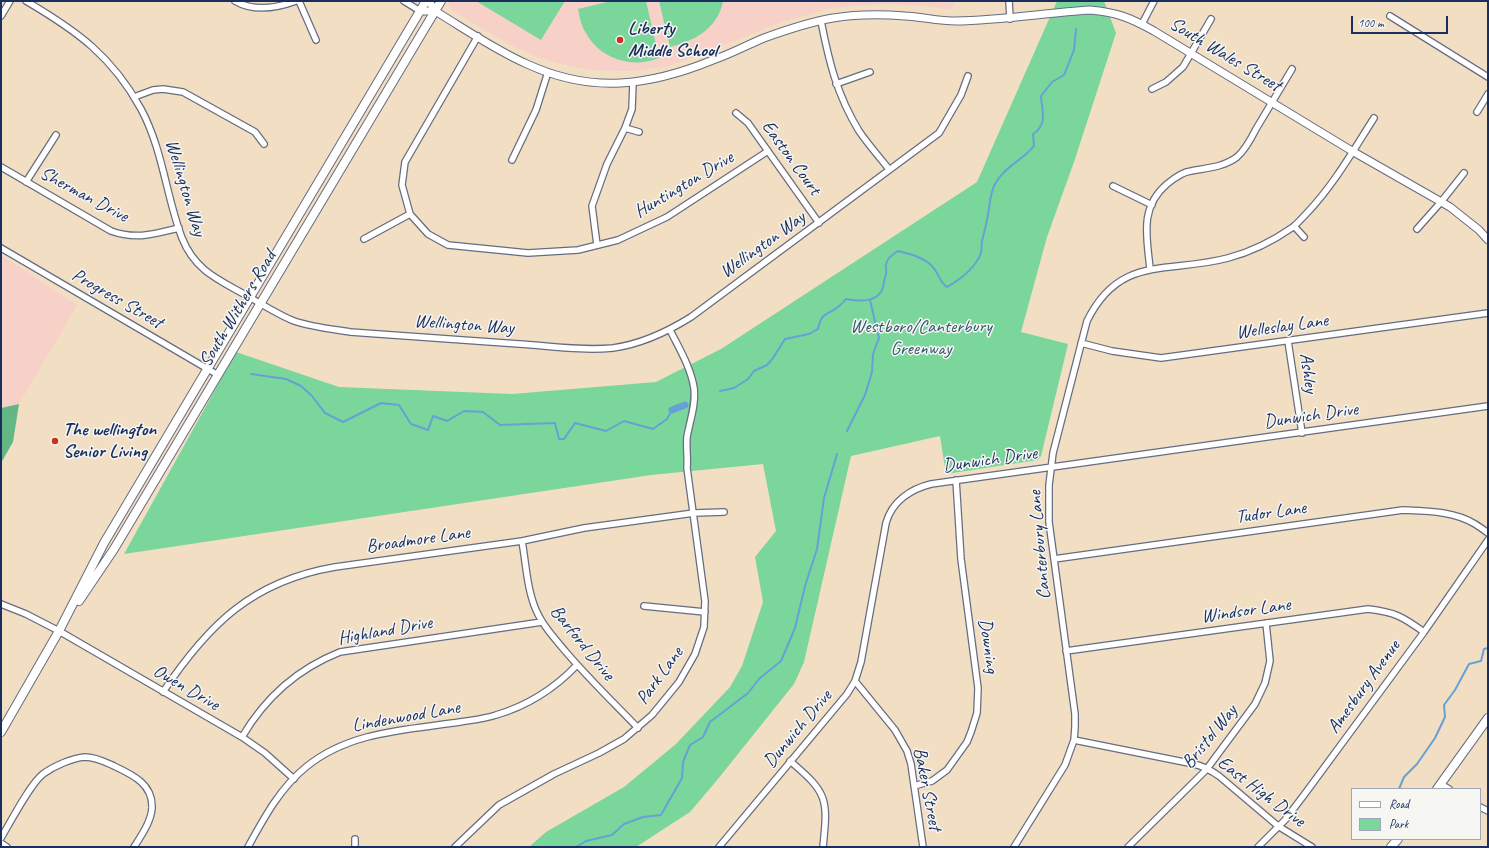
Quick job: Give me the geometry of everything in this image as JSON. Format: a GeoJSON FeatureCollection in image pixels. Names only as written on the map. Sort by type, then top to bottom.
{"type":"FeatureCollection","features":[{"type":"Feature","properties":{"kind":"main road","name":"South Withers Road"},"geometry":{"type":"LineString","coordinates":[[1,732],[58,631],[104,543],[426,1]]}},
{"type":"Feature","properties":{"kind":"main road","name":"South Withers Road"},"geometry":{"type":"LineString","coordinates":[[58,631],[114,549],[441,1]]}},
{"type":"Feature","properties":{"kind":"main road"},"geometry":{"type":"LineString","coordinates":[[1439,787],[1488,718]]}},
{"type":"Feature","properties":{"kind":"street"},"geometry":{"type":"LineString","coordinates":[[1,16],[10,1]]}},
{"type":"Feature","properties":{"kind":"street","name":"Wellington Way"},"geometry":{"type":"LineString","coordinates":[[26,1],[58,20],[88,42],[117,72],[134,97],[149,125],[156,144],[179,228],[188,249],[202,268],[220,282],[286,318],[318,328],[350,332],[544,346],[600,348],[613,348],[654,338],[670,330],[691,316],[819,223],[889,169],[939,134],[961,95],[968,76]]}},
{"type":"Feature","properties":{"kind":"street"},"geometry":{"type":"LineString","coordinates":[[235,1],[246,6],[265,8],[296,1]]}},
{"type":"Feature","properties":{"kind":"street"},"geometry":{"type":"LineString","coordinates":[[299,1],[316,40]]}},
{"type":"Feature","properties":{"kind":"street"},"geometry":{"type":"LineString","coordinates":[[404,1],[420,11],[435,11],[430,1]]}},
{"type":"Feature","properties":{"kind":"street"},"geometry":{"type":"LineString","coordinates":[[1009,1],[1010,19]]}},
{"type":"Feature","properties":{"kind":"street"},"geometry":{"type":"LineString","coordinates":[[1142,24],[1154,1]]}},
{"type":"Feature","properties":{"kind":"street","name":"South Wales Street"},"geometry":{"type":"LineString","coordinates":[[435,11],[525,63],[548,72],[574,79],[612,84],[673,75],[715,60],[764,38],[833,18],[876,15],[954,21],[1010,19],[1090,10],[1120,14],[1142,24],[1352,151],[1441,202],[1470,222],[1488,240]]}},
{"type":"Feature","properties":{"kind":"street"},"geometry":{"type":"LineString","coordinates":[[1390,16],[1488,77]]}},
{"type":"Feature","properties":{"kind":"street"},"geometry":{"type":"LineString","coordinates":[[1152,89],[1166,82],[1183,67],[1211,19]]}},
{"type":"Feature","properties":{"kind":"street"},"geometry":{"type":"LineString","coordinates":[[821,21],[836,84],[845,107],[860,132],[889,169]]}},
{"type":"Feature","properties":{"kind":"street","name":"Huntington Drive"},"geometry":{"type":"LineString","coordinates":[[478,36],[405,162],[402,185],[410,214],[428,234],[448,244],[528,253],[578,250],[618,240],[667,217],[768,151]]}},
{"type":"Feature","properties":{"kind":"street"},"geometry":{"type":"LineString","coordinates":[[1150,269],[1146,233],[1147,217],[1158,191],[1172,179],[1188,171],[1216,167],[1238,156],[1250,139],[1292,69]]}},
{"type":"Feature","properties":{"kind":"street"},"geometry":{"type":"LineString","coordinates":[[512,160],[536,110],[548,72]]}},
{"type":"Feature","properties":{"kind":"street"},"geometry":{"type":"LineString","coordinates":[[836,84],[870,72]]}},
{"type":"Feature","properties":{"kind":"street"},"geometry":{"type":"LineString","coordinates":[[596,245],[592,206],[607,164],[625,128],[632,109],[633,82]]}},
{"type":"Feature","properties":{"kind":"street"},"geometry":{"type":"LineString","coordinates":[[134,97],[153,90],[163,89],[183,92],[255,132],[264,144]]}},
{"type":"Feature","properties":{"kind":"street"},"geometry":{"type":"LineString","coordinates":[[1477,112],[1488,94]]}},
{"type":"Feature","properties":{"kind":"street","name":"Easton Court"},"geometry":{"type":"LineString","coordinates":[[736,113],[748,123],[819,223]]}},
{"type":"Feature","properties":{"kind":"street","name":"Canterbury Lane"},"geometry":{"type":"LineString","coordinates":[[1014,847],[1065,765],[1074,740],[1076,727],[1054,559],[1048,500],[1053,453],[1087,321],[1105,293],[1123,279],[1139,271],[1227,258],[1262,246],[1294,226],[1315,204],[1374,118]]}},
{"type":"Feature","properties":{"kind":"street"},"geometry":{"type":"LineString","coordinates":[[625,128],[639,132]]}},
{"type":"Feature","properties":{"kind":"street"},"geometry":{"type":"LineString","coordinates":[[26,182],[56,136]]}},
{"type":"Feature","properties":{"kind":"street","name":"Sherman Drive"},"geometry":{"type":"LineString","coordinates":[[1,167],[111,231],[138,237],[179,228]]}},
{"type":"Feature","properties":{"kind":"street"},"geometry":{"type":"LineString","coordinates":[[1417,229],[1464,173]]}},
{"type":"Feature","properties":{"kind":"street"},"geometry":{"type":"LineString","coordinates":[[1113,186],[1152,205]]}},
{"type":"Feature","properties":{"kind":"street"},"geometry":{"type":"LineString","coordinates":[[364,239],[410,214]]}},
{"type":"Feature","properties":{"kind":"street"},"geometry":{"type":"LineString","coordinates":[[1294,226],[1304,237]]}},
{"type":"Feature","properties":{"kind":"street","name":"Progress Street"},"geometry":{"type":"LineString","coordinates":[[1,248],[218,375]]}},
{"type":"Feature","properties":{"kind":"street","name":"Welleslay Lane"},"geometry":{"type":"LineString","coordinates":[[1081,343],[1112,351],[1161,358],[1488,313]]}},
{"type":"Feature","properties":{"kind":"street","name":"Park Lane"},"geometry":{"type":"LineString","coordinates":[[455,847],[499,804],[554,774],[599,753],[624,739],[638,728],[666,699],[690,663],[700,643],[704,627],[705,612],[694,513],[687,468],[689,430],[694,412],[694,388],[689,370],[670,330]]}},
{"type":"Feature","properties":{"kind":"street","name":"Ashley"},"geometry":{"type":"LineString","coordinates":[[1288,341],[1302,433]]}},
{"type":"Feature","properties":{"kind":"street","name":"Dunwich Drive"},"geometry":{"type":"LineString","coordinates":[[719,847],[847,694],[855,681],[861,662],[888,514],[898,501],[916,489],[931,484],[1051,466],[1302,433],[1488,406]]}},
{"type":"Feature","properties":{"kind":"street","name":"Downing"},"geometry":{"type":"LineString","coordinates":[[914,786],[932,781],[947,770],[967,742],[972,732],[977,713],[978,688],[961,559],[956,480]]}},
{"type":"Feature","properties":{"kind":"street","name":"Tudor Lane"},"geometry":{"type":"LineString","coordinates":[[1054,559],[1403,510],[1432,511],[1457,516],[1475,524],[1488,533]]}},
{"type":"Feature","properties":{"kind":"street","name":"Broadmore Lane"},"geometry":{"type":"LineString","coordinates":[[163,692],[181,665],[198,644],[222,620],[245,601],[278,583],[291,578],[320,569],[522,541],[584,528],[694,513],[724,512]]}},
{"type":"Feature","properties":{"kind":"street","name":"Amesbury Avenue"},"geometry":{"type":"LineString","coordinates":[[1258,847],[1304,795],[1424,632],[1488,540]]}},
{"type":"Feature","properties":{"kind":"street","name":"Barford Drive"},"geometry":{"type":"LineString","coordinates":[[522,541],[529,587],[542,622],[577,665],[638,728]]}},
{"type":"Feature","properties":{"kind":"street","name":"Owen Drive"},"geometry":{"type":"LineString","coordinates":[[1,604],[26,614],[58,631],[242,737],[265,753],[294,779]]}},
{"type":"Feature","properties":{"kind":"street"},"geometry":{"type":"LineString","coordinates":[[644,606],[705,612]]}},
{"type":"Feature","properties":{"kind":"street","name":"Windsor Lane"},"geometry":{"type":"LineString","coordinates":[[1066,651],[1368,609],[1391,612],[1405,618],[1424,632]]}},
{"type":"Feature","properties":{"kind":"street","name":"Highland Drive"},"geometry":{"type":"LineString","coordinates":[[242,737],[260,709],[282,686],[312,665],[340,652],[542,622]]}},
{"type":"Feature","properties":{"kind":"street","name":"Bristol Way"},"geometry":{"type":"LineString","coordinates":[[1128,847],[1206,770],[1261,694],[1269,672],[1270,661],[1266,624]]}},
{"type":"Feature","properties":{"kind":"street","name":"Lindenwood Lane"},"geometry":{"type":"LineString","coordinates":[[248,847],[268,812],[280,795],[306,766],[320,756],[350,741],[366,736],[484,718],[513,710],[544,693],[558,683],[577,665]]}},
{"type":"Feature","properties":{"kind":"street","name":"Baker Street"},"geometry":{"type":"LineString","coordinates":[[855,681],[900,738],[907,751],[911,764],[923,847]]}},
{"type":"Feature","properties":{"kind":"street","name":"East High Drive"},"geometry":{"type":"LineString","coordinates":[[1074,740],[1194,764],[1206,770],[1211,770],[1278,826],[1312,847]]}},
{"type":"Feature","properties":{"kind":"street"},"geometry":{"type":"LineString","coordinates":[[1,838],[34,784],[42,775],[63,764],[87,757],[99,759],[132,774],[140,780],[148,790],[151,799],[152,811],[145,828],[134,847]]}},
{"type":"Feature","properties":{"kind":"street"},"geometry":{"type":"LineString","coordinates":[[790,761],[814,782],[823,798],[826,815],[823,847]]}},
{"type":"Feature","properties":{"kind":"street"},"geometry":{"type":"LineString","coordinates":[[355,847],[356,839]]}},
{"type":"Feature","properties":{"kind":"street"},"geometry":{"type":"LineString","coordinates":[[1,843],[7,847]]}},
{"type":"Feature","properties":{"kind":"shaded area","name":"Liberty Middle School"},"geometry":{"type":"Polygon","coordinates":[[[451,1],[955,1],[952,10],[924,6],[887,4],[828,9],[778,23],[698,56],[664,67],[632,71],[614,71],[591,70],[557,63],[540,58],[512,46],[451,10],[449,4],[451,1]]]}},
{"type":"Feature","properties":{"kind":"shaded area"},"geometry":{"type":"Polygon","coordinates":[[[1,255],[77,305],[19,404],[1,408],[1,255]]]}},
{"type":"Feature","properties":{"kind":"green space"},"geometry":{"type":"Polygon","coordinates":[[[476,1],[565,1],[541,40],[476,1]]]}},
{"type":"Feature","properties":{"kind":"green space"},"geometry":{"type":"Polygon","coordinates":[[[611,1],[646,1],[659,58],[649,61],[628,62],[608,55],[592,42],[583,28],[578,9],[611,1]]]}},
{"type":"Feature","properties":{"kind":"green space"},"geometry":{"type":"Polygon","coordinates":[[[659,1],[723,1],[716,19],[711,26],[696,37],[670,47],[659,1]]]}},
{"type":"Feature","properties":{"kind":"green space","name":"Westboro/Canterbury Greenway"},"geometry":{"type":"Polygon","coordinates":[[[1057,1],[1104,1],[1116,33],[1074,162],[1047,237],[1021,332],[1068,344],[1041,456],[1038,460],[946,474],[940,436],[851,456],[804,662],[794,684],[690,812],[636,847],[529,847],[546,832],[624,787],[676,744],[730,687],[742,666],[763,602],[755,557],[776,531],[763,464],[651,475],[124,554],[236,352],[339,387],[512,394],[656,382],[721,349],[977,182],[1057,1]]]}},
{"type":"Feature","properties":{"kind":"green space"},"geometry":{"type":"Polygon","coordinates":[[[19,404],[13,442],[1,463],[1,408],[19,404]]]}},
{"type":"Feature","properties":{"kind":"waterway"},"geometry":{"type":"LineString","coordinates":[[720,391],[734,388],[748,379],[754,371],[767,365],[785,339],[809,334],[818,329],[821,319],[846,299],[869,300],[878,296],[883,288],[887,262],[890,256],[898,251],[925,260],[934,269],[947,287],[971,269],[981,253],[993,187],[1003,173],[1034,146],[1033,134],[1041,126],[1043,117],[1041,96],[1052,82],[1064,75],[1074,50],[1076,29]]}},
{"type":"Feature","properties":{"kind":"waterway"},"geometry":{"type":"LineString","coordinates":[[847,431],[865,395],[872,372],[873,354],[879,338],[870,300]]}},
{"type":"Feature","properties":{"kind":"waterway"},"geometry":{"type":"LineString","coordinates":[[251,374],[286,379],[301,386],[312,396],[325,413],[343,422],[381,403],[399,405],[411,424],[428,430],[433,416],[447,421],[464,411],[483,412],[500,425],[555,423],[559,439],[564,439],[575,423],[606,431],[624,421],[653,429],[667,419],[672,410]]}},
{"type":"Feature","properties":{"kind":"waterway"},"geometry":{"type":"LineString","coordinates":[[672,410],[685,405]]}},
{"type":"Feature","properties":{"kind":"waterway"},"geometry":{"type":"LineString","coordinates":[[576,847],[586,841],[612,835],[624,824],[643,817],[661,815],[682,778],[683,762],[690,745],[703,737],[710,722],[748,693],[759,679],[781,661],[795,628],[805,586],[817,549],[824,498],[837,454]]}},
{"type":"Feature","properties":{"kind":"waterway"},"geometry":{"type":"LineString","coordinates":[[1399,788],[1404,777],[1417,764],[1435,738],[1445,717],[1444,705],[1455,690],[1469,664],[1481,661],[1484,649],[1488,648]]}},
{"type":"Feature","properties":{"kind":"place","name":"Liberty Middle School"},"geometry":{"type":"Point","coordinates":[620,40]}},
{"type":"Feature","properties":{"kind":"place","name":"The wellington Senior Living"},"geometry":{"type":"Point","coordinates":[55,441]}}]}
